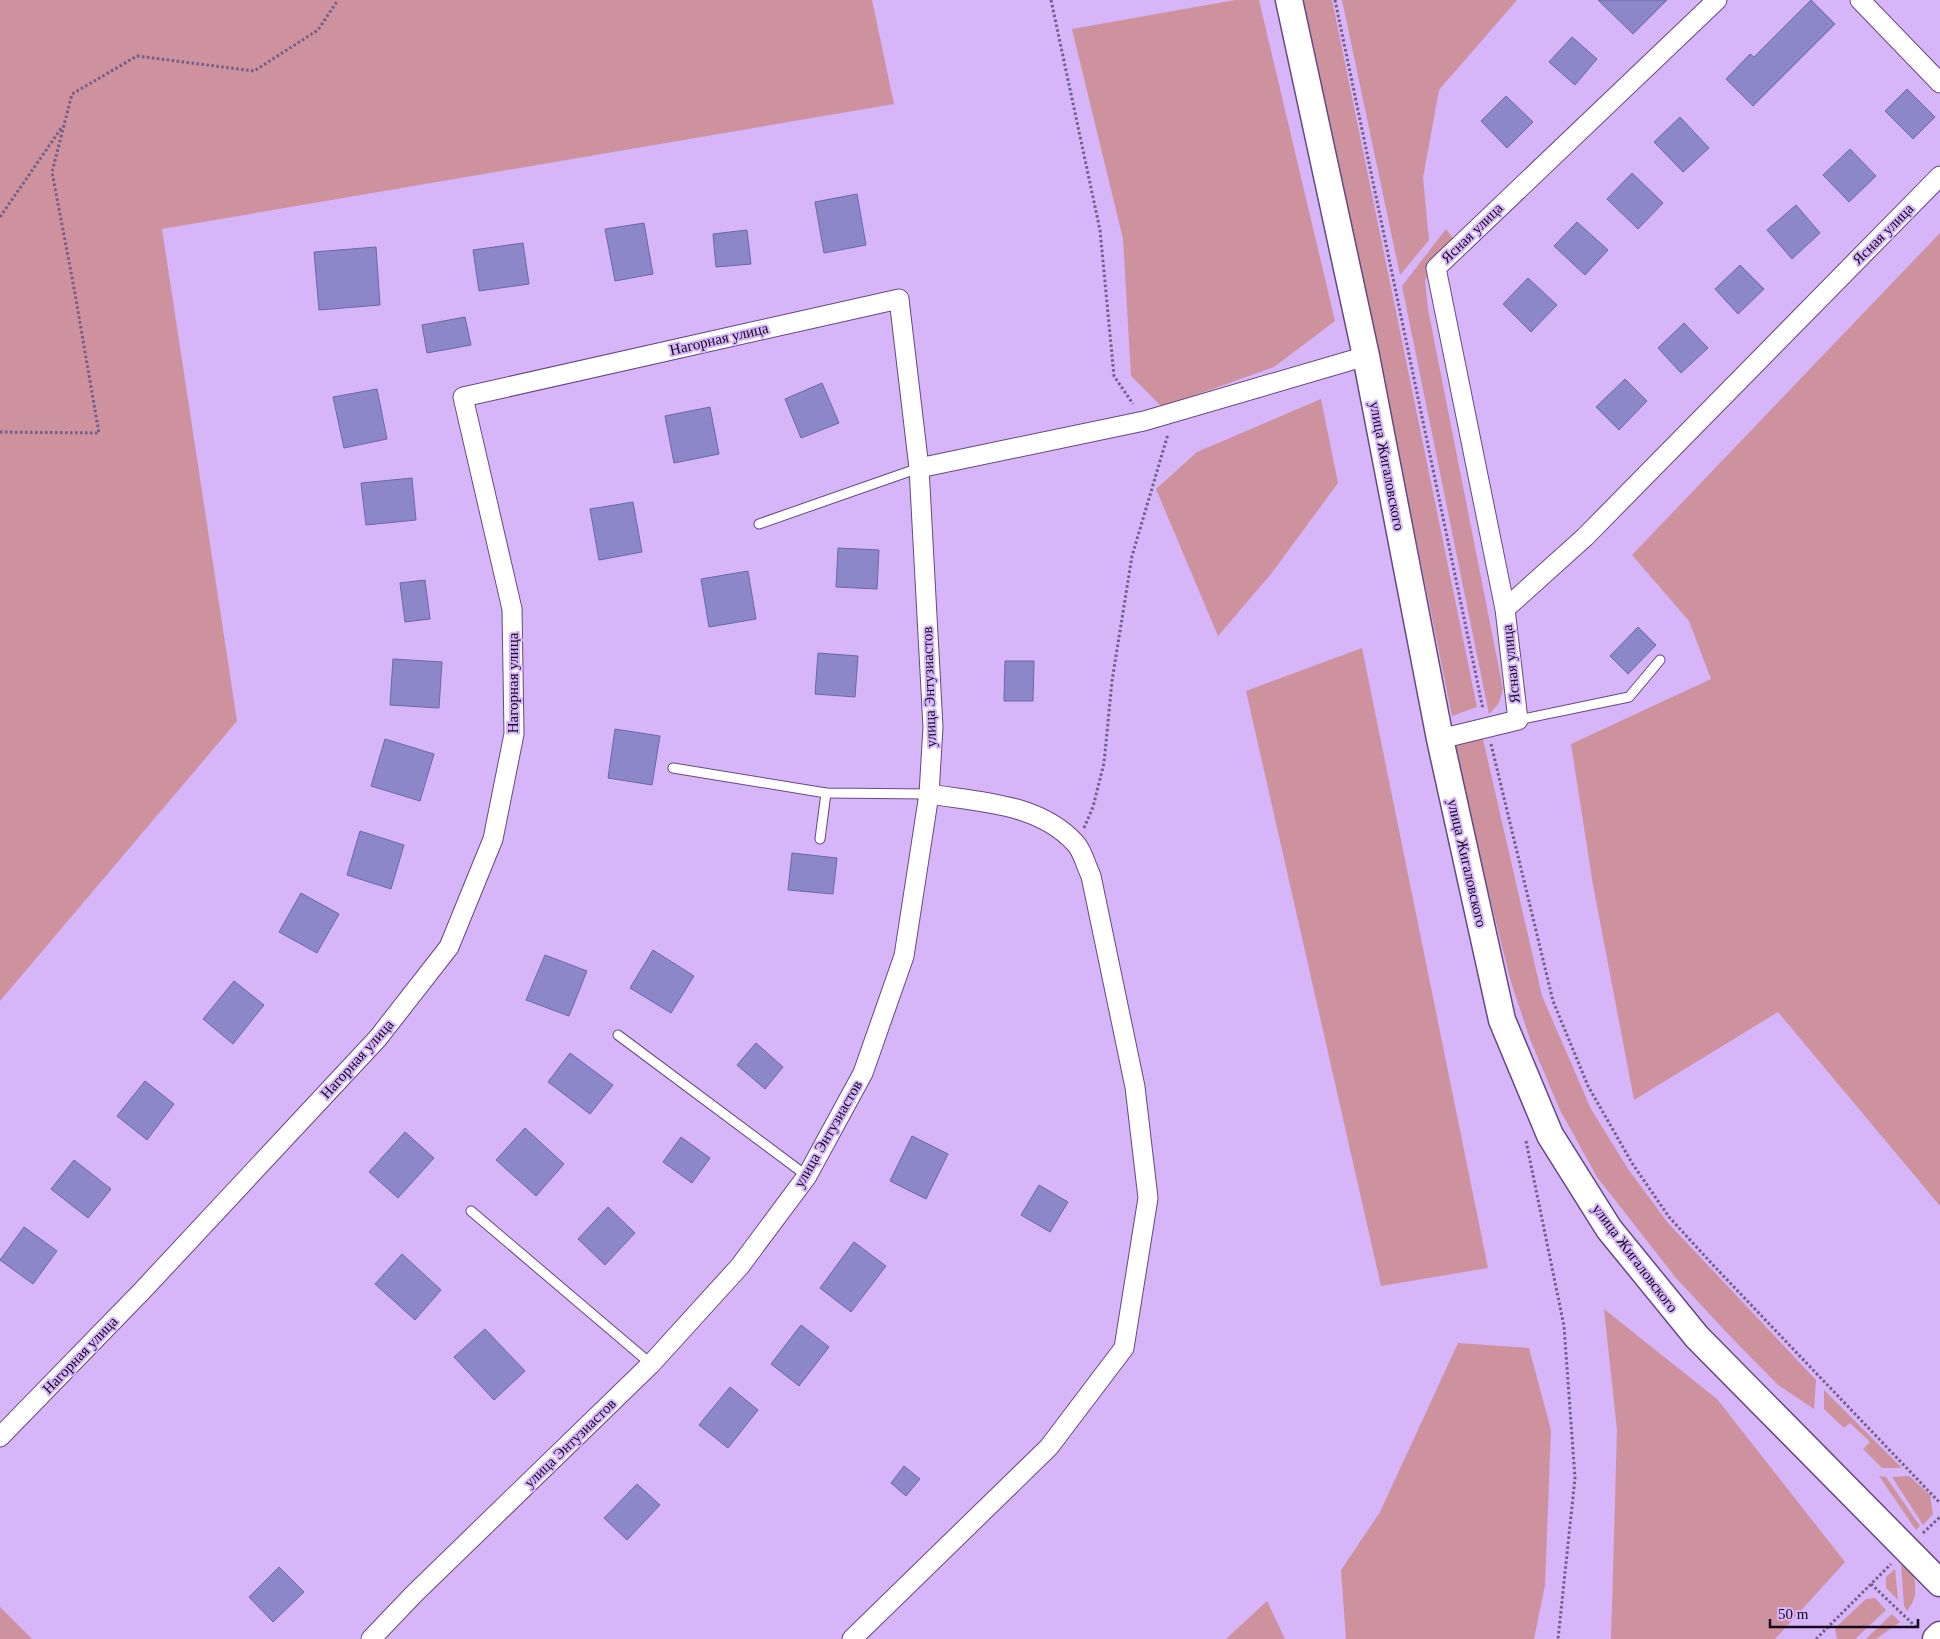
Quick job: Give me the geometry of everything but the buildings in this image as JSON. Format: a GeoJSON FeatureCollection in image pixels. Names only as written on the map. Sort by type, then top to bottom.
{"type":"FeatureCollection","features":[{"type":"Feature","properties":{"kind":"main road","name":"улица Жигаловского"},"geometry":{"type":"LineString","coordinates":[[1289,0],[1366,356],[1440,739],[1502,1020],[1550,1135],[1609,1229],[1697,1337],[1940,1583]]}},
{"type":"Feature","properties":{"kind":"street","name":"Ясная улица"},"geometry":{"type":"LineString","coordinates":[[1518,720],[1505,609],[1436,268],[1717,0]]}},
{"type":"Feature","properties":{"kind":"street"},"geometry":{"type":"LineString","coordinates":[[1860,0],[1940,83]]}},
{"type":"Feature","properties":{"kind":"street","name":"Ясная улица"},"geometry":{"type":"LineString","coordinates":[[1505,609],[1585,536],[1940,176]]}},
{"type":"Feature","properties":{"kind":"street","name":"Нагорная улица"},"geometry":{"type":"LineString","coordinates":[[0,1438],[149,1284],[378,1038],[449,947],[494,839],[514,734],[512,609],[463,397],[899,299],[919,468]]}},
{"type":"Feature","properties":{"kind":"street"},"geometry":{"type":"LineString","coordinates":[[919,468],[1144,421],[1366,356]]}},
{"type":"Feature","properties":{"kind":"street","name":"улица Энтузиастов"},"geometry":{"type":"LineString","coordinates":[[371,1639],[414,1594],[651,1364],[740,1266],[807,1176],[863,1073],[904,956],[929,794],[933,726],[919,468]]}},
{"type":"Feature","properties":{"kind":"street"},"geometry":{"type":"LineString","coordinates":[[1440,739],[1486,726],[1518,720]]}},
{"type":"Feature","properties":{"kind":"street"},"geometry":{"type":"LineString","coordinates":[[852,1639],[1049,1446],[1124,1348],[1148,1198],[1135,1087],[1090,876],[1077,845],[1052,823],[1023,810],[929,794]]}},
{"type":"Feature","properties":{"kind":"lane"},"geometry":{"type":"LineString","coordinates":[[758,524],[919,468]]}},
{"type":"Feature","properties":{"kind":"lane"},"geometry":{"type":"LineString","coordinates":[[1518,720],[1629,697],[1660,660]]}},
{"type":"Feature","properties":{"kind":"lane"},"geometry":{"type":"LineString","coordinates":[[673,768],[826,793],[929,794]]}},
{"type":"Feature","properties":{"kind":"lane"},"geometry":{"type":"LineString","coordinates":[[820,839],[826,793]]}},
{"type":"Feature","properties":{"kind":"lane"},"geometry":{"type":"LineString","coordinates":[[618,1036],[807,1176]]}},
{"type":"Feature","properties":{"kind":"lane"},"geometry":{"type":"LineString","coordinates":[[471,1211],[651,1364]]}},
{"type":"Feature","properties":{"kind":"path"},"geometry":{"type":"LineString","coordinates":[[0,432],[99,433],[52,172],[72,94],[137,56],[254,71],[318,30],[338,0]]}},
{"type":"Feature","properties":{"kind":"path"},"geometry":{"type":"LineString","coordinates":[[1051,0],[1100,230],[1114,376],[1144,421]]}},
{"type":"Feature","properties":{"kind":"path"},"geometry":{"type":"LineString","coordinates":[[1335,0],[1486,726],[1553,1001],[1588,1086],[1632,1163],[1669,1217],[1940,1503]]}},
{"type":"Feature","properties":{"kind":"path"},"geometry":{"type":"LineString","coordinates":[[0,217],[64,124]]}},
{"type":"Feature","properties":{"kind":"path"},"geometry":{"type":"LineString","coordinates":[[1077,845],[1093,807],[1104,763],[1112,680],[1132,556],[1174,412]]}},
{"type":"Feature","properties":{"kind":"path"},"geometry":{"type":"LineString","coordinates":[[1525,1135],[1564,1326],[1575,1478],[1558,1639]]}},
{"type":"Feature","properties":{"kind":"path"},"geometry":{"type":"LineString","coordinates":[[1816,1639],[1940,1517]]}},
{"type":"Feature","properties":{"kind":"path"},"geometry":{"type":"LineString","coordinates":[[1871,1584],[1932,1635]]}},
{"type":"Feature","properties":{"kind":"shaded area"},"geometry":{"type":"Polygon","coordinates":[[[0,0],[872,0],[894,104],[162,229],[237,721],[0,1001],[0,0]]]}},
{"type":"Feature","properties":{"kind":"shaded area"},"geometry":{"type":"Polygon","coordinates":[[[1235,0],[1259,0],[1335,321],[1274,367],[1162,407],[1131,376],[1123,239],[1072,29],[1235,0]]]}},
{"type":"Feature","properties":{"kind":"shaded area"},"geometry":{"type":"Polygon","coordinates":[[[1301,0],[1332,0],[1335,14],[1477,707],[1452,716],[1380,361],[1301,0]]]}},
{"type":"Feature","properties":{"kind":"shaded area"},"geometry":{"type":"Polygon","coordinates":[[[1342,0],[1517,0],[1439,90],[1423,178],[1429,240],[1400,275],[1342,0]]]}},
{"type":"Feature","properties":{"kind":"shaded area"},"geometry":{"type":"Polygon","coordinates":[[[1446,229],[1455,241],[1431,266],[1425,281],[1428,309],[1503,689],[1499,703],[1489,714],[1402,286],[1446,229]]]}},
{"type":"Feature","properties":{"kind":"shaded area"},"geometry":{"type":"Polygon","coordinates":[[[1940,233],[1940,1206],[1778,1012],[1634,1100],[1593,885],[1571,744],[1711,679],[1689,621],[1632,555],[1940,233]]]}},
{"type":"Feature","properties":{"kind":"shaded area"},"geometry":{"type":"Polygon","coordinates":[[[1321,399],[1338,483],[1271,574],[1218,636],[1156,489],[1197,452],[1321,399]]]}},
{"type":"Feature","properties":{"kind":"shaded area"},"geometry":{"type":"Polygon","coordinates":[[[1362,648],[1488,1268],[1381,1286],[1246,691],[1362,648]]]}},
{"type":"Feature","properties":{"kind":"shaded area"},"geometry":{"type":"Polygon","coordinates":[[[1482,735],[1542,996],[1591,1109],[1628,1169],[1668,1223],[1816,1380],[1814,1409],[1778,1385],[1676,1278],[1597,1177],[1560,1110],[1530,1039],[1511,982],[1453,751],[1457,741],[1482,735]]]}},
{"type":"Feature","properties":{"kind":"shaded area"},"geometry":{"type":"Polygon","coordinates":[[[1604,1309],[1717,1399],[1845,1562],[1775,1639],[1611,1639],[1617,1430],[1604,1309]]]}},
{"type":"Feature","properties":{"kind":"shaded area"},"geometry":{"type":"Polygon","coordinates":[[[1458,1343],[1529,1348],[1551,1430],[1545,1585],[1534,1639],[1346,1639],[1341,1570],[1380,1512],[1458,1343]]]}},
{"type":"Feature","properties":{"kind":"shaded area"},"geometry":{"type":"Polygon","coordinates":[[[1824,1390],[1902,1468],[1882,1468],[1863,1449],[1870,1442],[1850,1423],[1844,1428],[1824,1409],[1824,1390]]]}},
{"type":"Feature","properties":{"kind":"shaded area"},"geometry":{"type":"Polygon","coordinates":[[[1879,1476],[1886,1477],[1920,1526],[1916,1530],[1879,1476]]]}},
{"type":"Feature","properties":{"kind":"shaded area"},"geometry":{"type":"Polygon","coordinates":[[[1909,1476],[1930,1495],[1933,1514],[1923,1525],[1892,1477],[1909,1476]]]}},
{"type":"Feature","properties":{"kind":"shaded area"},"geometry":{"type":"Polygon","coordinates":[[[1901,1562],[1914,1575],[1915,1594],[1913,1602],[1907,1611],[1904,1606],[1901,1562]]]}},
{"type":"Feature","properties":{"kind":"shaded area"},"geometry":{"type":"Polygon","coordinates":[[[1895,1569],[1898,1600],[1886,1588],[1886,1577],[1895,1569]]]}},
{"type":"Feature","properties":{"kind":"shaded area"},"geometry":{"type":"Polygon","coordinates":[[[1875,1598],[1886,1610],[1855,1639],[1837,1639],[1835,1628],[1866,1599],[1875,1598]]]}},
{"type":"Feature","properties":{"kind":"shaded area"},"geometry":{"type":"Polygon","coordinates":[[[1267,1601],[1285,1639],[1226,1639],[1267,1601]]]}},
{"type":"Feature","properties":{"kind":"shaded area"},"geometry":{"type":"Polygon","coordinates":[[[0,1607],[32,1639],[0,1639],[0,1607]]]}},
{"type":"Feature","properties":{"kind":"shaded area"},"geometry":{"type":"Polygon","coordinates":[[[1892,1614],[1900,1622],[1876,1639],[1866,1639],[1892,1614]]]}}]}
